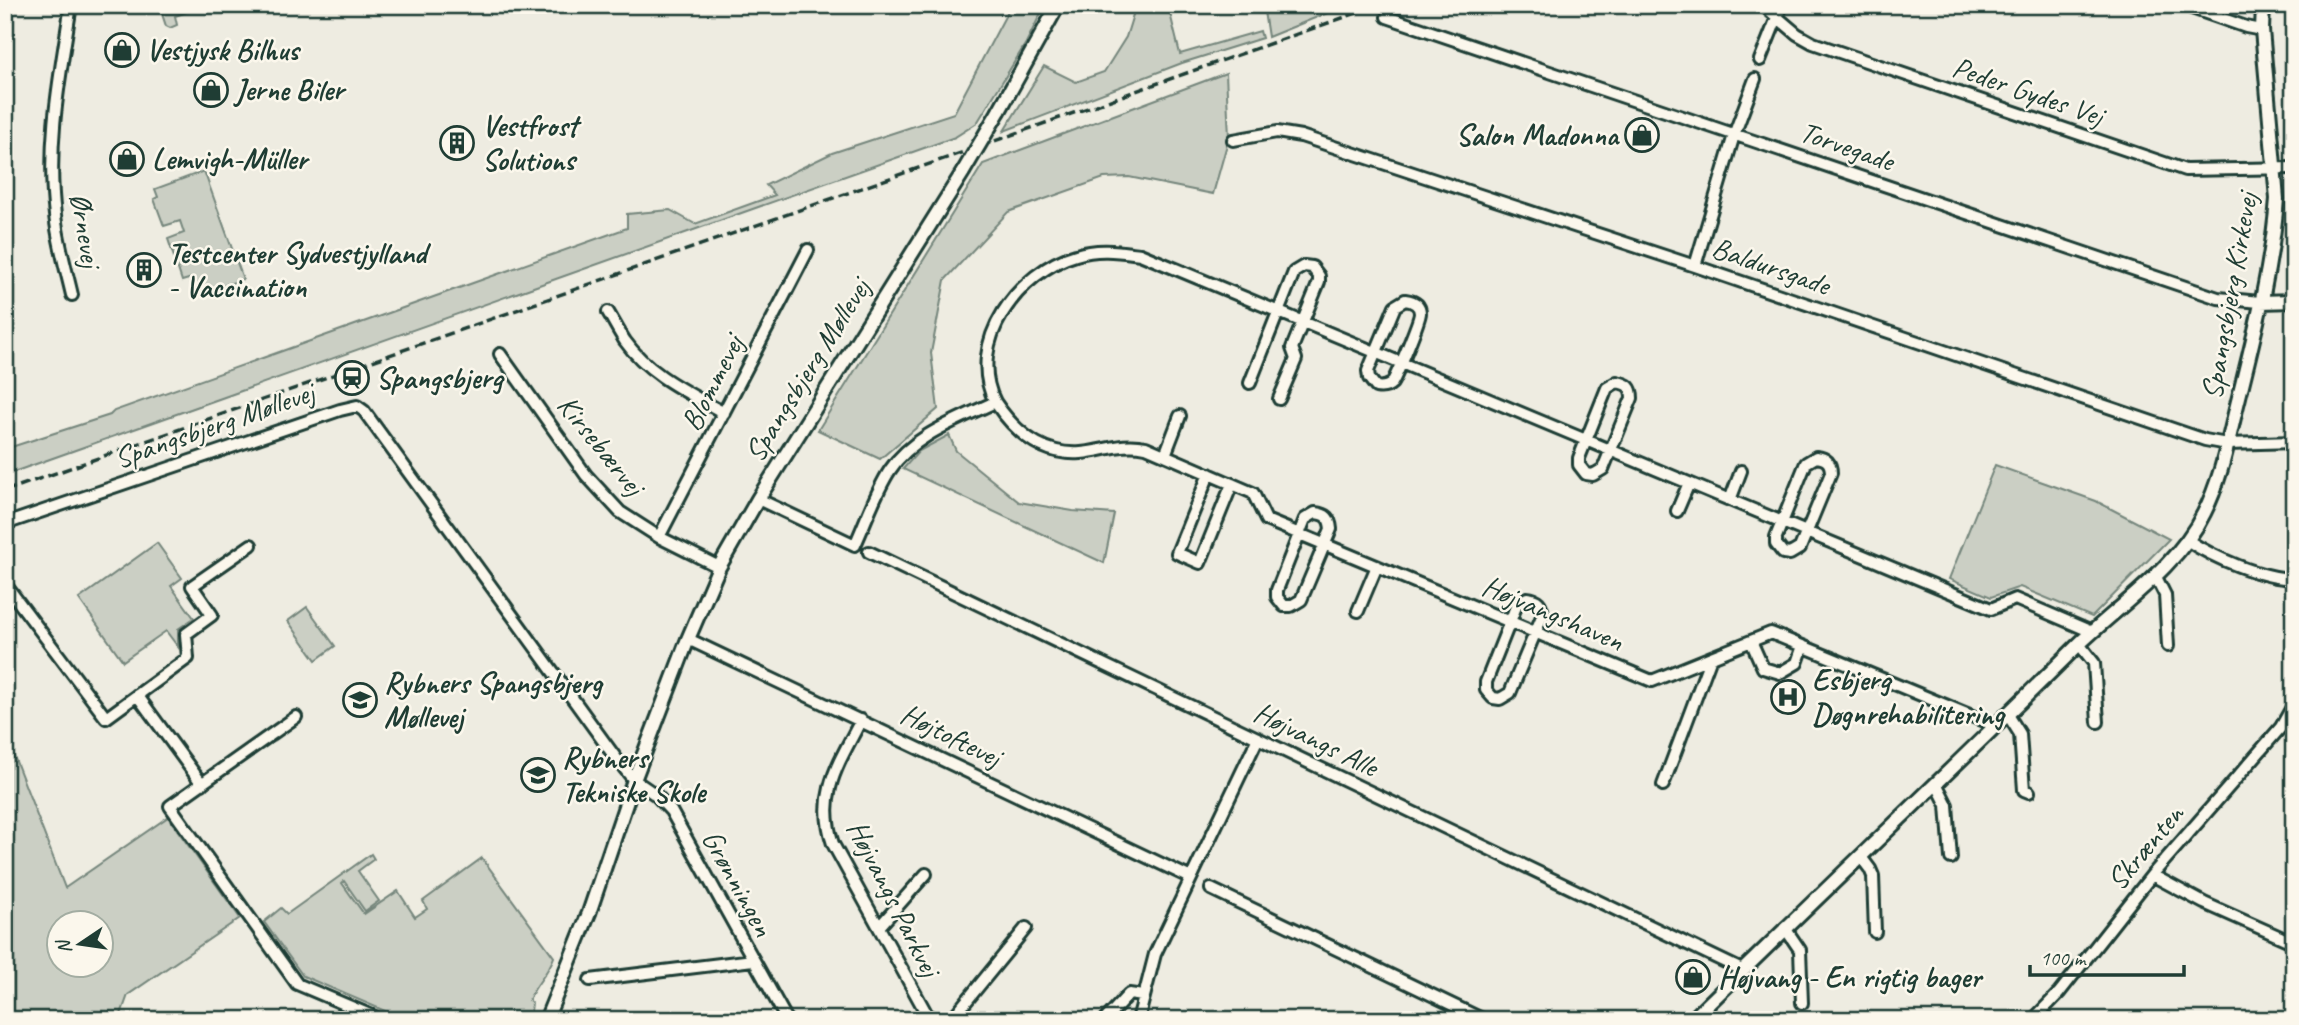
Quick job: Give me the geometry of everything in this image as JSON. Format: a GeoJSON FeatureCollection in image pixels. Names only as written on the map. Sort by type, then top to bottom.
{"type":"FeatureCollection","features":[{"type":"Feature","properties":{"kind":"street","name":"Ørnevej"},"geometry":{"type":"LineString","coordinates":[[71,5],[55,101],[53,137],[55,214],[72,295]]}},
{"type":"Feature","properties":{"kind":"street","name":"Spangsbjerg Møllevej"},"geometry":{"type":"LineString","coordinates":[[547,1020],[589,912],[634,780],[688,639],[719,567],[758,499],[963,172],[1058,5]]}},
{"type":"Feature","properties":{"kind":"street","name":"Peder Gydes Vej"},"geometry":{"type":"LineString","coordinates":[[1763,5],[1797,34],[1813,43],[2185,170],[2294,168]]}},
{"type":"Feature","properties":{"kind":"street"},"geometry":{"type":"LineString","coordinates":[[1760,60],[1782,5]]}},
{"type":"Feature","properties":{"kind":"street"},"geometry":{"type":"LineString","coordinates":[[2183,5],[2245,27],[2262,30]]}},
{"type":"Feature","properties":{"kind":"street","name":"Spangsbjerg Kirkevej"},"geometry":{"type":"LineString","coordinates":[[1692,1020],[2092,632],[2155,575],[2187,540],[2203,515],[2227,444],[2275,224],[2277,199],[2262,30],[2263,5]]}},
{"type":"Feature","properties":{"kind":"street","name":"Torvegade"},"geometry":{"type":"LineString","coordinates":[[1387,18],[2218,298],[2260,302],[2294,301]]}},
{"type":"Feature","properties":{"kind":"street"},"geometry":{"type":"LineString","coordinates":[[1695,266],[1734,135],[1755,79]]}},
{"type":"Feature","properties":{"kind":"street","name":"Baldursgade"},"geometry":{"type":"LineString","coordinates":[[1233,140],[1277,132],[1301,136],[1695,266],[2192,436],[2227,444],[2294,442]]}},
{"type":"Feature","properties":{"kind":"street"},"geometry":{"type":"LineString","coordinates":[[758,499],[855,545],[890,469],[908,450],[927,436],[995,401],[990,392],[986,367],[988,344],[997,321],[1019,292],[1045,268],[1075,255],[1107,249],[1140,254],[1991,609],[2015,599],[2092,632]]}},
{"type":"Feature","properties":{"kind":"street","name":"Blommevej"},"geometry":{"type":"LineString","coordinates":[[659,537],[808,250]]}},
{"type":"Feature","properties":{"kind":"street"},"geometry":{"type":"LineString","coordinates":[[1250,383],[1294,272],[1304,266],[1312,267],[1319,276],[1319,282],[1292,348],[1296,359],[1279,399]]}},
{"type":"Feature","properties":{"kind":"street"},"geometry":{"type":"LineString","coordinates":[[1405,300],[1413,301],[1420,310],[1420,316],[1400,363],[1393,382],[1382,388],[1376,387],[1369,378],[1368,371],[1395,306],[1405,300]]}},
{"type":"Feature","properties":{"kind":"street"},"geometry":{"type":"LineString","coordinates":[[608,312],[626,343],[669,382],[724,413]]}},
{"type":"Feature","properties":{"kind":"street","name":"Kirsebærvej"},"geometry":{"type":"LineString","coordinates":[[500,354],[586,475],[620,512],[659,537],[719,567]]}},
{"type":"Feature","properties":{"kind":"street"},"geometry":{"type":"LineString","coordinates":[[1617,382],[1625,383],[1632,392],[1632,398],[1611,451],[1603,469],[1592,475],[1586,474],[1579,465],[1579,458],[1607,388],[1617,382]]}},
{"type":"Feature","properties":{"kind":"street","name":"Højvangshaven"},"geometry":{"type":"LineString","coordinates":[[995,401],[1010,424],[1032,441],[1055,451],[1081,453],[1130,444],[1146,447],[1253,493],[1266,520],[1652,681],[1771,633],[1996,726]]}},
{"type":"Feature","properties":{"kind":"street","name":"Spangsbjerg Møllevej"},"geometry":{"type":"LineString","coordinates":[[5,524],[356,406],[370,418],[634,780]]}},
{"type":"Feature","properties":{"kind":"street"},"geometry":{"type":"LineString","coordinates":[[1165,455],[1180,416]]}},
{"type":"Feature","properties":{"kind":"street"},"geometry":{"type":"LineString","coordinates":[[1815,457],[1824,458],[1831,473],[1806,532],[1800,548],[1790,554],[1783,553],[1776,544],[1776,537],[1805,463],[1815,457]]}},
{"type":"Feature","properties":{"kind":"street"},"geometry":{"type":"LineString","coordinates":[[1730,500],[1741,471]]}},
{"type":"Feature","properties":{"kind":"street"},"geometry":{"type":"LineString","coordinates":[[1209,474],[1177,553],[1200,563],[1232,484]]}},
{"type":"Feature","properties":{"kind":"street"},"geometry":{"type":"LineString","coordinates":[[1677,511],[1689,483]]}},
{"type":"Feature","properties":{"kind":"street"},"geometry":{"type":"LineString","coordinates":[[1315,513],[1324,514],[1331,523],[1301,600],[1291,607],[1284,606],[1277,590],[1299,534],[1306,519],[1315,513]]}},
{"type":"Feature","properties":{"kind":"street"},"geometry":{"type":"LineString","coordinates":[[2187,540],[2206,552],[2278,579],[2294,579]]}},
{"type":"Feature","properties":{"kind":"street"},"geometry":{"type":"LineString","coordinates":[[5,584],[106,718],[188,658],[186,634],[212,615],[192,586],[251,545]]}},
{"type":"Feature","properties":{"kind":"street","name":"Højvangs Alle"},"geometry":{"type":"LineString","coordinates":[[869,552],[1742,970]]}},
{"type":"Feature","properties":{"kind":"street"},"geometry":{"type":"LineString","coordinates":[[1358,611],[1377,566]]}},
{"type":"Feature","properties":{"kind":"street"},"geometry":{"type":"LineString","coordinates":[[2155,575],[2165,595],[2168,646]]}},
{"type":"Feature","properties":{"kind":"street"},"geometry":{"type":"LineString","coordinates":[[1527,598],[1539,602],[1543,614],[1510,693],[1500,699],[1493,698],[1486,690],[1486,682],[1510,621],[1517,604],[1527,598]]}},
{"type":"Feature","properties":{"kind":"street","name":"Højtoftevej"},"geometry":{"type":"LineString","coordinates":[[688,639],[1191,878]]}},
{"type":"Feature","properties":{"kind":"street"},"geometry":{"type":"LineString","coordinates":[[1751,641],[1763,668],[1780,673],[1797,663],[1803,646]]}},
{"type":"Feature","properties":{"kind":"street"},"geometry":{"type":"LineString","coordinates":[[2080,644],[2094,663],[2098,722]]}},
{"type":"Feature","properties":{"kind":"street"},"geometry":{"type":"LineString","coordinates":[[1663,785],[1711,657]]}},
{"type":"Feature","properties":{"kind":"street"},"geometry":{"type":"LineString","coordinates":[[137,695],[202,784]]}},
{"type":"Feature","properties":{"kind":"street","name":"Skrænten"},"geometry":{"type":"LineString","coordinates":[[2033,1020],[2059,993],[2152,874],[2281,727],[2294,704]]}},
{"type":"Feature","properties":{"kind":"street"},"geometry":{"type":"LineString","coordinates":[[2008,715],[2020,734],[2024,790],[2029,792]]}},
{"type":"Feature","properties":{"kind":"street"},"geometry":{"type":"LineString","coordinates":[[296,717],[170,806],[297,984],[382,1020]]}},
{"type":"Feature","properties":{"kind":"street","name":"Højvangs Parkvej"},"geometry":{"type":"LineString","coordinates":[[861,720],[829,783],[826,814],[833,844],[930,1020]]}},
{"type":"Feature","properties":{"kind":"street"},"geometry":{"type":"LineString","coordinates":[[1138,1020],[1155,954],[1258,738]]}},
{"type":"Feature","properties":{"kind":"street","name":"Grønningen"},"geometry":{"type":"LineString","coordinates":[[634,780],[656,795],[671,811],[787,1020]]}},
{"type":"Feature","properties":{"kind":"street"},"geometry":{"type":"LineString","coordinates":[[1937,785],[1947,804],[1951,858]]}},
{"type":"Feature","properties":{"kind":"street"},"geometry":{"type":"LineString","coordinates":[[1861,857],[1873,876],[1875,932]]}},
{"type":"Feature","properties":{"kind":"street"},"geometry":{"type":"LineString","coordinates":[[879,928],[926,874]]}},
{"type":"Feature","properties":{"kind":"street"},"geometry":{"type":"LineString","coordinates":[[2152,874],[2204,903],[2294,943]]}},
{"type":"Feature","properties":{"kind":"street"},"geometry":{"type":"LineString","coordinates":[[1211,889],[1483,1020]]}},
{"type":"Feature","properties":{"kind":"street"},"geometry":{"type":"LineString","coordinates":[[951,1020],[1026,928]]}},
{"type":"Feature","properties":{"kind":"street"},"geometry":{"type":"LineString","coordinates":[[1785,928],[1800,950],[1802,1003]]}},
{"type":"Feature","properties":{"kind":"street"},"geometry":{"type":"LineString","coordinates":[[590,980],[753,960]]}},
{"type":"Feature","properties":{"kind":"street"},"geometry":{"type":"LineString","coordinates":[[1105,1020],[1129,994],[1143,996]]}},
{"type":"Feature","properties":{"kind":"shaded area"},"geometry":{"type":"Polygon","coordinates":[[[159,5],[208,5],[175,16],[177,25],[170,28],[166,26],[159,5]]]}},
{"type":"Feature","properties":{"kind":"shaded area"},"geometry":{"type":"Polygon","coordinates":[[[1011,5],[1045,5],[1026,43],[977,123],[955,137],[5,475],[5,449],[110,415],[114,411],[627,228],[627,214],[670,210],[695,224],[775,195],[766,185],[832,153],[954,113],[1011,5]]]}},
{"type":"Feature","properties":{"kind":"shaded area"},"geometry":{"type":"Polygon","coordinates":[[[1136,5],[1168,5],[1180,54],[1260,31],[1262,38],[1182,63],[1004,131],[1044,66],[1076,82],[1104,72],[1126,37],[1136,5]]]}},
{"type":"Feature","properties":{"kind":"shaded area"},"geometry":{"type":"Polygon","coordinates":[[[1263,5],[1347,5],[1268,37],[1263,5]]]}},
{"type":"Feature","properties":{"kind":"shaded area"},"geometry":{"type":"Polygon","coordinates":[[[1226,73],[1229,137],[1213,194],[1129,177],[1104,178],[1008,212],[945,280],[931,353],[938,409],[880,459],[818,430],[983,164],[1226,73]]]}},
{"type":"Feature","properties":{"kind":"shaded area"},"geometry":{"type":"Polygon","coordinates":[[[204,171],[243,279],[198,295],[192,278],[182,281],[168,239],[184,233],[180,221],[164,226],[154,199],[158,197],[155,189],[204,171]]]}},
{"type":"Feature","properties":{"kind":"shaded area"},"geometry":{"type":"Polygon","coordinates":[[[949,435],[956,451],[1019,502],[1073,511],[1114,514],[1104,563],[903,469],[919,451],[949,435]]]}},
{"type":"Feature","properties":{"kind":"shaded area"},"geometry":{"type":"Polygon","coordinates":[[[1995,465],[2096,501],[2169,539],[2092,617],[2020,587],[1991,597],[1949,579],[1995,465]]]}},
{"type":"Feature","properties":{"kind":"shaded area"},"geometry":{"type":"Polygon","coordinates":[[[157,543],[182,578],[171,586],[194,618],[178,629],[178,647],[166,631],[123,661],[79,599],[157,543]]]}},
{"type":"Feature","properties":{"kind":"shaded area"},"geometry":{"type":"Polygon","coordinates":[[[307,607],[335,646],[316,660],[288,621],[307,607]]]}},
{"type":"Feature","properties":{"kind":"shaded area"},"geometry":{"type":"Polygon","coordinates":[[[5,743],[15,759],[65,888],[168,817],[240,918],[128,995],[119,1020],[5,1020],[5,743]]]}},
{"type":"Feature","properties":{"kind":"shaded area"},"geometry":{"type":"Polygon","coordinates":[[[371,854],[374,859],[358,871],[379,901],[365,911],[344,881],[342,883],[364,914],[398,891],[415,917],[427,909],[423,901],[482,858],[554,957],[529,1000],[532,1003],[530,1020],[406,1020],[303,976],[264,922],[281,908],[287,914],[371,854]]]}},
{"type":"Feature","properties":{"kind":"railway"},"geometry":{"type":"LineString","coordinates":[[5,491],[1379,5]]}},
{"type":"Feature","properties":{"kind":"place","name":"Vestjysk Bilhus"},"geometry":{"type":"Point","coordinates":[122,50]}},
{"type":"Feature","properties":{"kind":"place","name":"Jerne Biler"},"geometry":{"type":"Point","coordinates":[211,90]}},
{"type":"Feature","properties":{"kind":"place","name":"Salon Madonna"},"geometry":{"type":"Point","coordinates":[1642,135]}},
{"type":"Feature","properties":{"kind":"place","name":"Vestfrost Solutions"},"geometry":{"type":"Point","coordinates":[457,143]}},
{"type":"Feature","properties":{"kind":"place","name":"Lemvigh-Müller"},"geometry":{"type":"Point","coordinates":[127,159]}},
{"type":"Feature","properties":{"kind":"place","name":"Testcenter Sydvestjylland - Vaccination"},"geometry":{"type":"Point","coordinates":[144,270]}},
{"type":"Feature","properties":{"kind":"place","name":"Spangsbjerg"},"geometry":{"type":"Point","coordinates":[352,378]}},
{"type":"Feature","properties":{"kind":"place","name":"Esbjerg Døgnrehabilitering"},"geometry":{"type":"Point","coordinates":[1788,697]}},
{"type":"Feature","properties":{"kind":"place","name":"Rybners Spangsbjerg Møllevej"},"geometry":{"type":"Point","coordinates":[360,700]}},
{"type":"Feature","properties":{"kind":"place","name":"Rybners Tekniske Skole"},"geometry":{"type":"Point","coordinates":[538,775]}},
{"type":"Feature","properties":{"kind":"place","name":"Højvang - En rigtig bager"},"geometry":{"type":"Point","coordinates":[1693,977]}}]}
